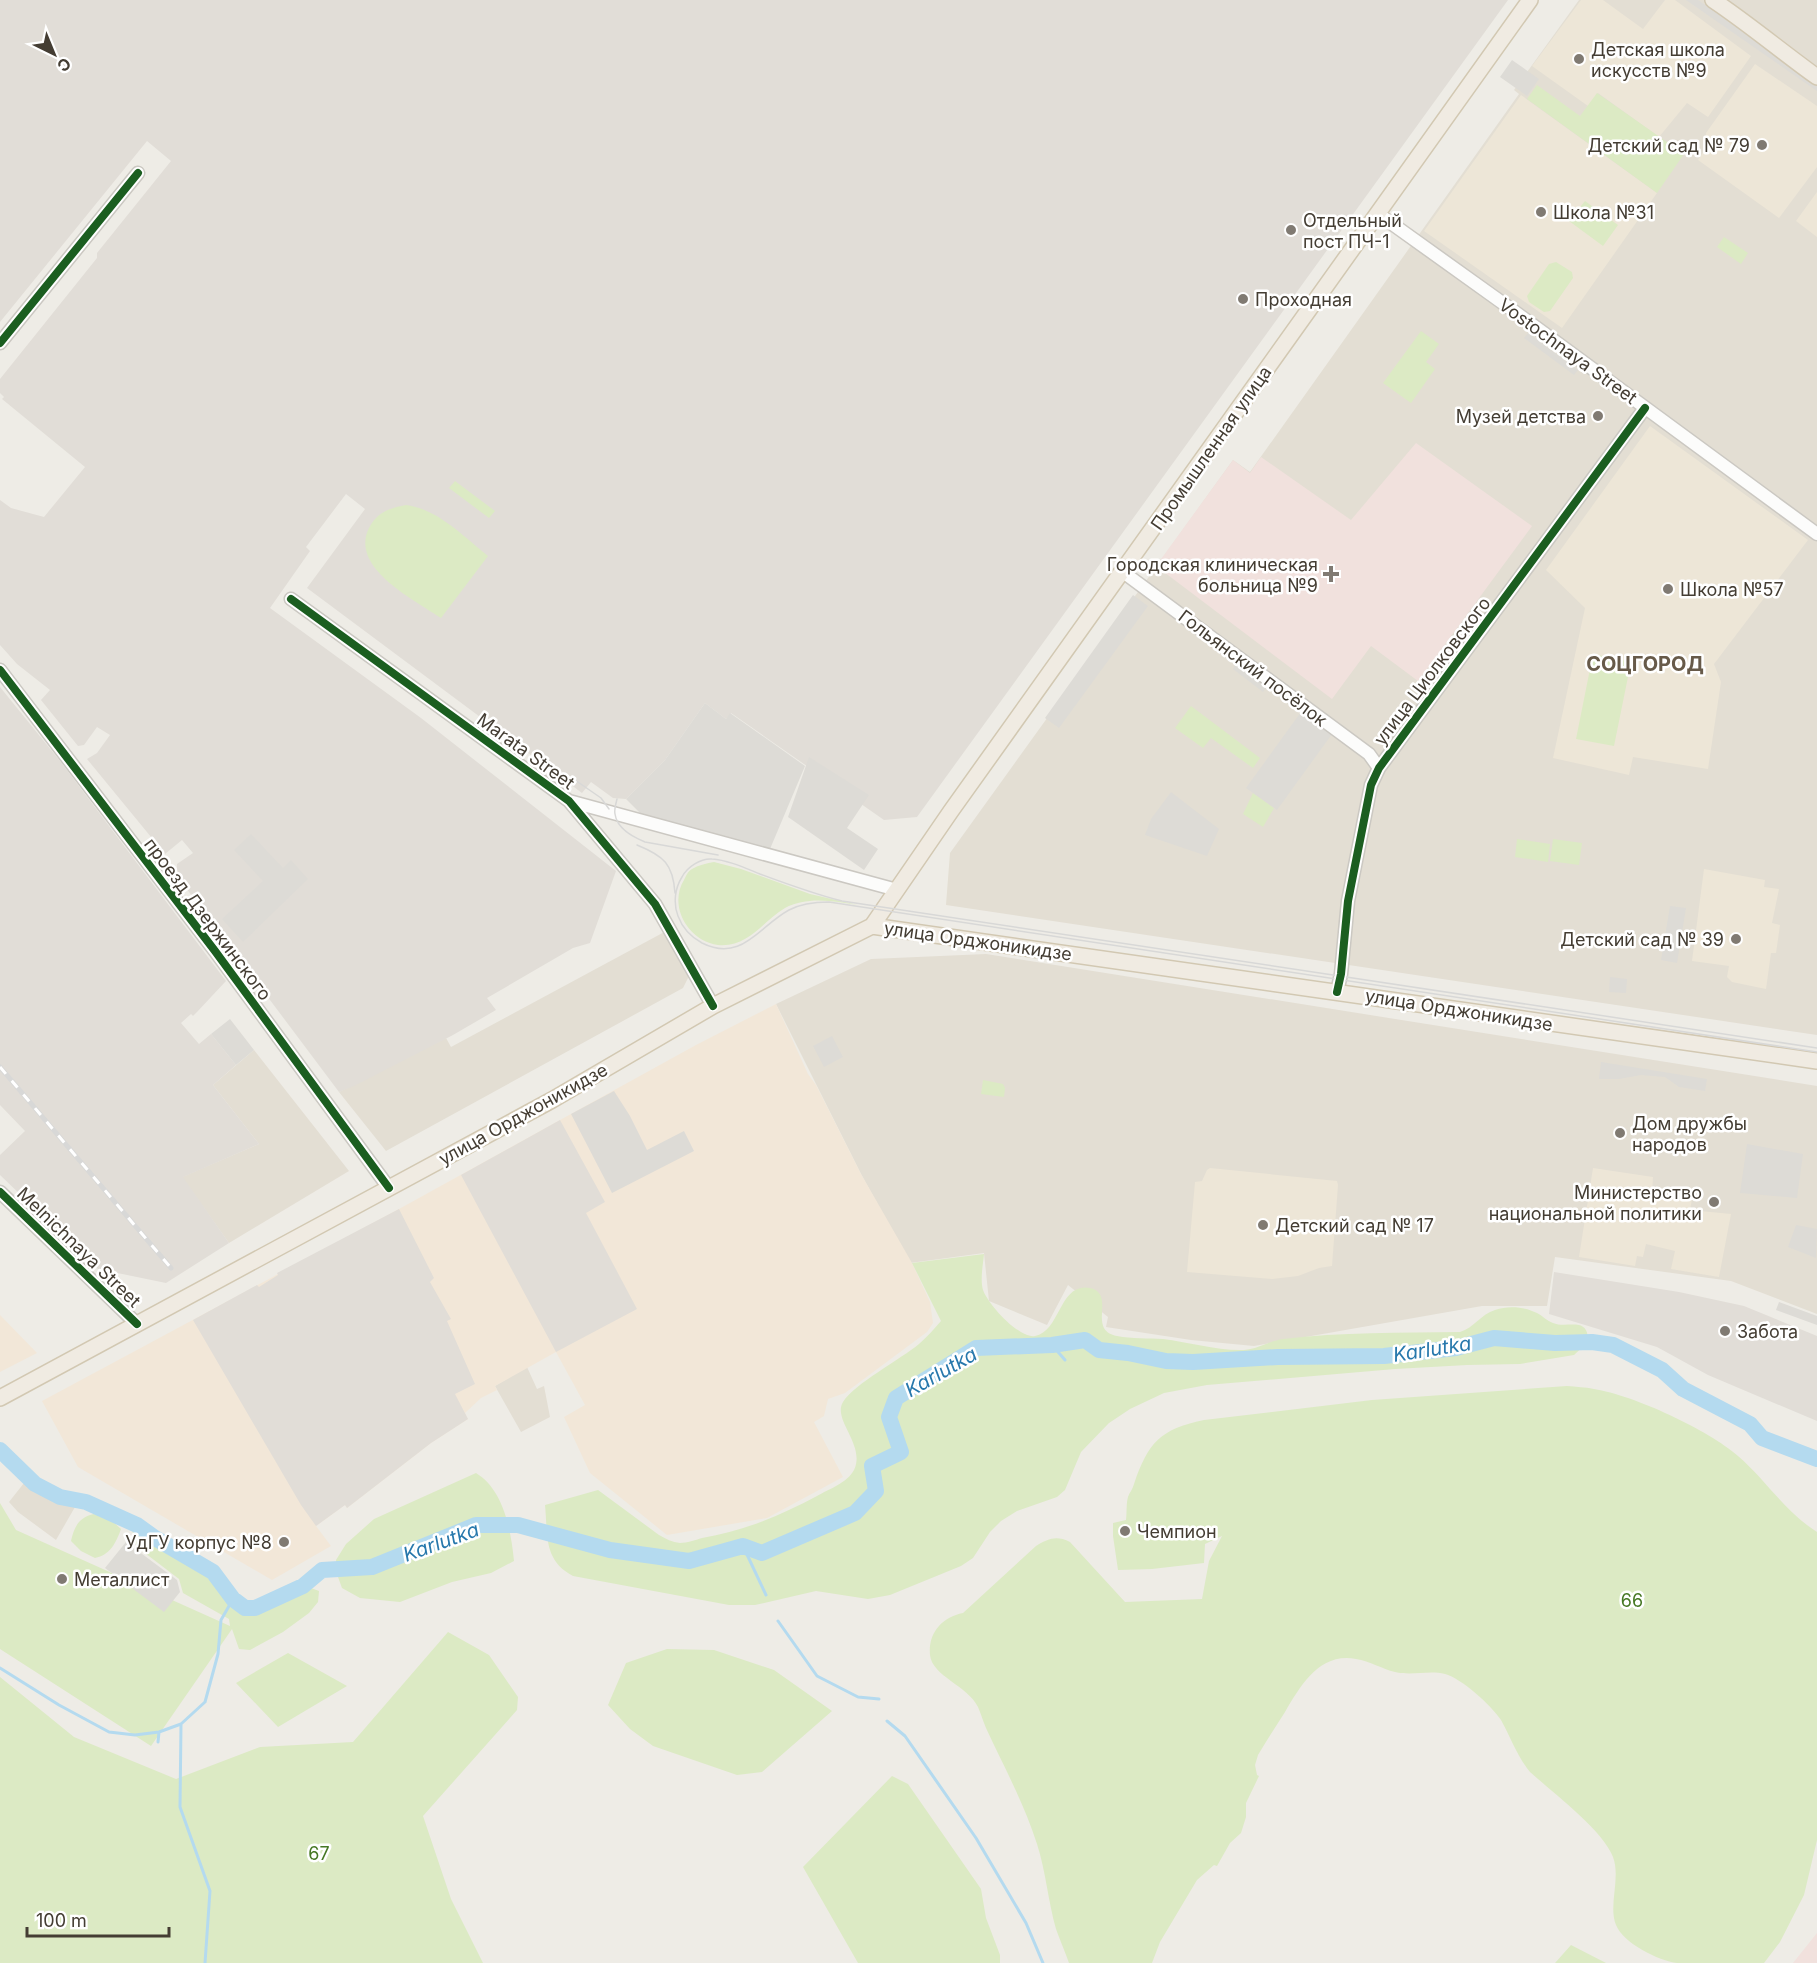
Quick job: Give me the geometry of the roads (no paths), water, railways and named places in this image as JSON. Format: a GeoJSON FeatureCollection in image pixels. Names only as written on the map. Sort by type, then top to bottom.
{"type":"FeatureCollection","features":[{"type":"Feature","properties":{"kind":"main road","name":"Промышленная улица"},"geometry":{"type":"LineString","coordinates":[[872,926],[951,811],[1530,0]]}},
{"type":"Feature","properties":{"kind":"main road"},"geometry":{"type":"LineString","coordinates":[[1713,0],[1817,77]]}},
{"type":"Feature","properties":{"kind":"main road","name":"улица Орджоникидзе"},"geometry":{"type":"LineString","coordinates":[[0,1398],[552,1100],[713,1006],[872,926],[1817,1061]]}},
{"type":"Feature","properties":{"kind":"street"},"geometry":{"type":"LineString","coordinates":[[0,343],[138,173]]}},
{"type":"Feature","properties":{"kind":"street","name":"Vostochnaya Street"},"geometry":{"type":"LineString","coordinates":[[1377,213],[1817,534]]}},
{"type":"Feature","properties":{"kind":"street","name":"улица Циолковского"},"geometry":{"type":"LineString","coordinates":[[1337,992],[1341,974],[1348,901],[1371,785],[1379,768],[1645,408]]}},
{"type":"Feature","properties":{"kind":"street","name":"Гольянский посёлок"},"geometry":{"type":"LineString","coordinates":[[1123,572],[1369,754],[1379,768]]}},
{"type":"Feature","properties":{"kind":"street","name":"Marata Street"},"geometry":{"type":"LineString","coordinates":[[291,599],[569,801],[655,904],[713,1006]]}},
{"type":"Feature","properties":{"kind":"street","name":"проезд Дзержинского"},"geometry":{"type":"LineString","coordinates":[[0,670],[215,951],[389,1188]]}},
{"type":"Feature","properties":{"kind":"street"},"geometry":{"type":"LineString","coordinates":[[569,801],[897,890]]}},
{"type":"Feature","properties":{"kind":"street","name":"Melnichnaya Street"},"geometry":{"type":"LineString","coordinates":[[0,1192],[136,1324]]}},
{"type":"Feature","properties":{"kind":"waterway","name":"Karlutka"},"geometry":{"type":"LineString","coordinates":[[0,1450],[35,1484],[60,1497],[86,1502],[137,1525],[213,1572],[233,1599],[245,1608],[255,1608],[303,1586],[322,1570],[372,1567],[476,1525],[518,1525],[610,1550],[689,1561],[743,1546],[762,1553],[855,1513],[876,1491],[872,1466],[901,1452],[889,1417],[896,1398],[976,1348],[1052,1345],[1085,1340],[1099,1350],[1166,1361],[1193,1362],[1278,1357],[1384,1356],[1456,1348],[1494,1338],[1555,1343],[1592,1342],[1613,1345],[1662,1370],[1683,1389],[1750,1424],[1762,1438],[1817,1459]]}},
{"type":"Feature","properties":{"kind":"waterway"},"geometry":{"type":"LineString","coordinates":[[1052,1345],[1065,1360]]}},
{"type":"Feature","properties":{"kind":"waterway"},"geometry":{"type":"LineString","coordinates":[[743,1546],[766,1595]]}},
{"type":"Feature","properties":{"kind":"waterway"},"geometry":{"type":"LineString","coordinates":[[205,1963],[210,1891],[180,1807],[181,1724],[205,1702],[218,1654],[221,1620],[233,1599]]}},
{"type":"Feature","properties":{"kind":"waterway"},"geometry":{"type":"LineString","coordinates":[[778,1621],[817,1676],[858,1697],[879,1699]]}},
{"type":"Feature","properties":{"kind":"waterway"},"geometry":{"type":"LineString","coordinates":[[0,1668],[59,1705],[109,1732],[135,1735],[159,1732],[181,1724]]}},
{"type":"Feature","properties":{"kind":"waterway"},"geometry":{"type":"LineString","coordinates":[[887,1721],[905,1736],[976,1838],[1026,1923],[1043,1963]]}},
{"type":"Feature","properties":{"kind":"waterway"},"geometry":{"type":"LineString","coordinates":[[158,1742],[159,1732]]}},
{"type":"Feature","properties":{"kind":"tram line"},"geometry":{"type":"LineString","coordinates":[[575,780],[601,798],[609,809]]}},
{"type":"Feature","properties":{"kind":"tram line"},"geometry":{"type":"LineString","coordinates":[[617,799],[616,819],[626,832],[636,838],[645,842],[718,855]]}},
{"type":"Feature","properties":{"kind":"tram line"},"geometry":{"type":"LineString","coordinates":[[637,845],[654,853],[665,862],[672,875],[675,893]]}},
{"type":"Feature","properties":{"kind":"tram line"},"geometry":{"type":"LineString","coordinates":[[1817,1048],[842,901],[718,860],[703,860],[691,867],[684,873],[676,891],[676,911],[684,928],[698,941],[716,948],[728,949],[739,946],[794,908],[809,903],[829,902],[1817,1052]]}},
{"type":"Feature","properties":{"kind":"railway"},"geometry":{"type":"LineString","coordinates":[[0,1067],[171,1268]]}},
{"type":"Feature","properties":{"kind":"place","name":"Детская школа искусств №9"},"geometry":{"type":"Point","coordinates":[1579,59]}},
{"type":"Feature","properties":{"kind":"place","name":"Детский сад № 79"},"geometry":{"type":"Point","coordinates":[1762,145]}},
{"type":"Feature","properties":{"kind":"place","name":"Школа №31"},"geometry":{"type":"Point","coordinates":[1541,212]}},
{"type":"Feature","properties":{"kind":"place","name":"Отдельный пост ПЧ-1"},"geometry":{"type":"Point","coordinates":[1291,230]}},
{"type":"Feature","properties":{"kind":"place","name":"Проходная"},"geometry":{"type":"Point","coordinates":[1243,299]}},
{"type":"Feature","properties":{"kind":"place","name":"Музей детства"},"geometry":{"type":"Point","coordinates":[1598,416]}},
{"type":"Feature","properties":{"kind":"place","name":"Городская клиническая больница №9"},"geometry":{"type":"Point","coordinates":[1331,574]}},
{"type":"Feature","properties":{"kind":"place","name":"Школа №57"},"geometry":{"type":"Point","coordinates":[1668,589]}},
{"type":"Feature","properties":{"kind":"place","name":"Детский сад № 39"},"geometry":{"type":"Point","coordinates":[1736,939]}},
{"type":"Feature","properties":{"kind":"place","name":"Дом дружбы народов"},"geometry":{"type":"Point","coordinates":[1620,1133]}},
{"type":"Feature","properties":{"kind":"place","name":"Министерство национальной политики"},"geometry":{"type":"Point","coordinates":[1714,1202]}},
{"type":"Feature","properties":{"kind":"place","name":"Детский сад № 17"},"geometry":{"type":"Point","coordinates":[1263,1225]}},
{"type":"Feature","properties":{"kind":"place","name":"Забота"},"geometry":{"type":"Point","coordinates":[1725,1331]}},
{"type":"Feature","properties":{"kind":"place","name":"Чемпион"},"geometry":{"type":"Point","coordinates":[1125,1531]}},
{"type":"Feature","properties":{"kind":"place","name":"УдГУ корпус №8"},"geometry":{"type":"Point","coordinates":[284,1542]}},
{"type":"Feature","properties":{"kind":"place","name":"Металлист"},"geometry":{"type":"Point","coordinates":[62,1579]}},
{"type":"Feature","properties":{"kind":"district","name":"СОЦГОРОД"},"geometry":{"type":"Point","coordinates":[1645,664]}},
{"type":"Feature","properties":{"kind":"park label","name":"66"},"geometry":{"type":"Point","coordinates":[1632,1600]}},
{"type":"Feature","properties":{"kind":"park label","name":"67"},"geometry":{"type":"Point","coordinates":[319,1853]}}]}
